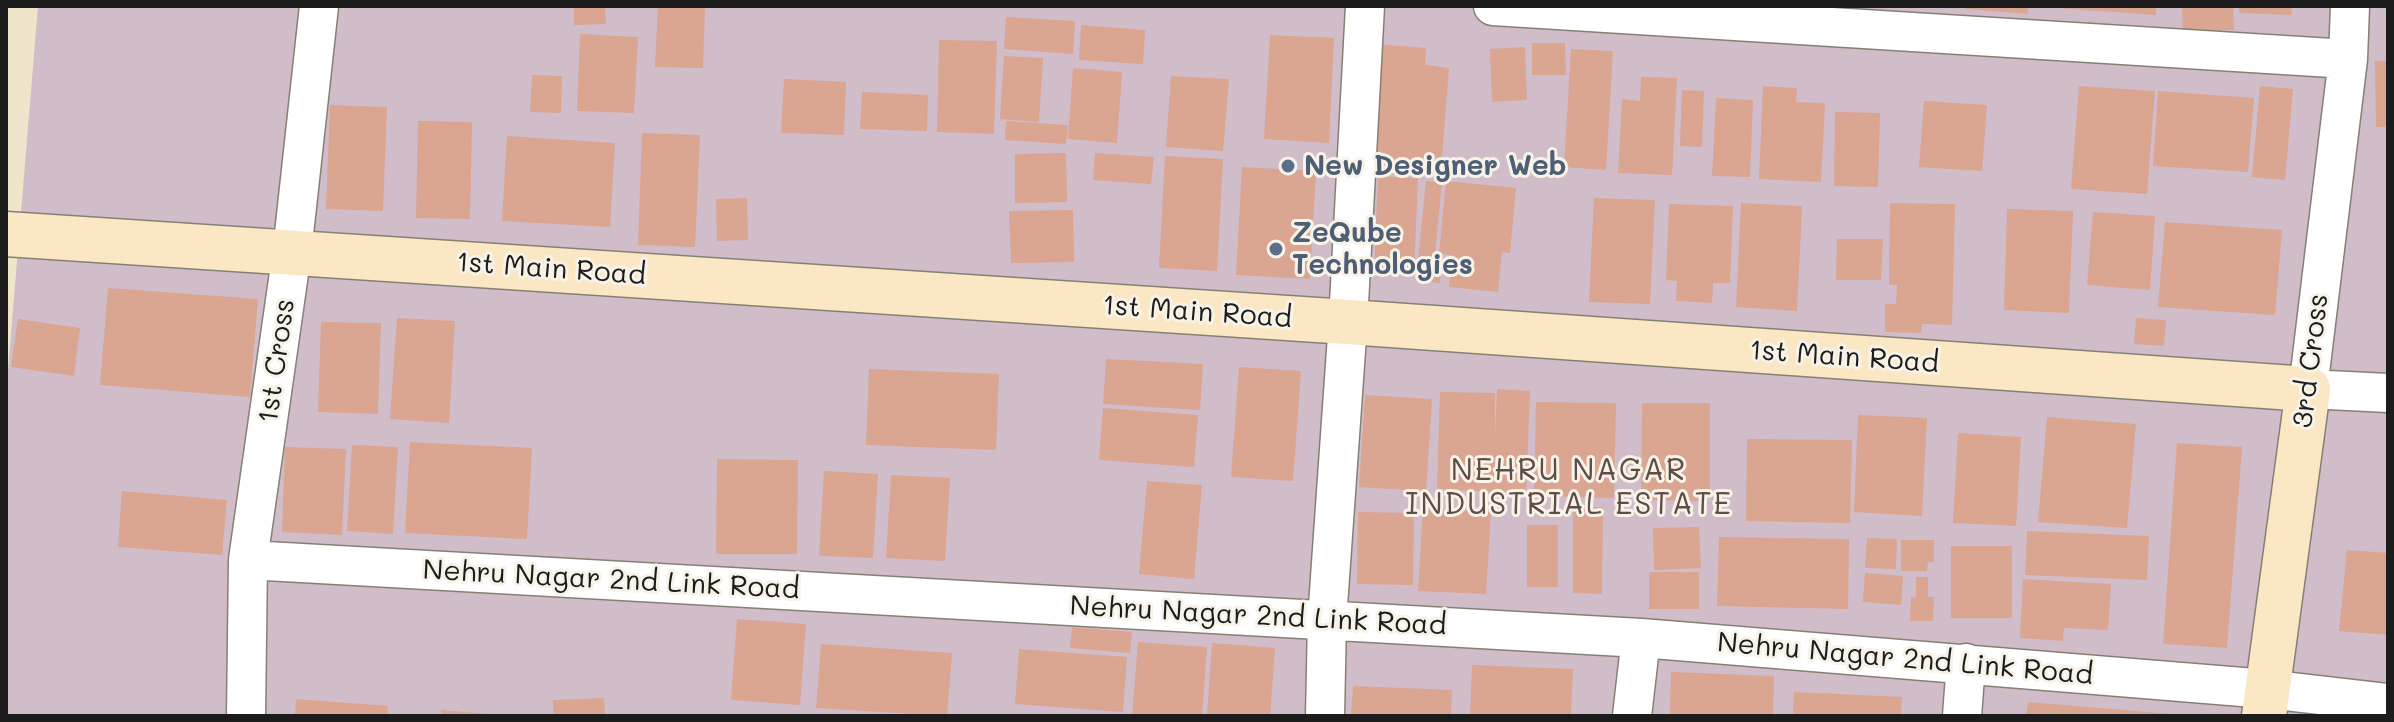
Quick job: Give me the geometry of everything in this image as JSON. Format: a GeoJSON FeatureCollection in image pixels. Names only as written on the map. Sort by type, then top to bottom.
{"type":"FeatureCollection","features":[{"type":"Feature","properties":{"kind":"street","name":"1st Cross"},"geometry":{"type":"LineString","coordinates":[[246,716],[248,560],[292,252],[319,6]]}},
{"type":"Feature","properties":{"kind":"street"},"geometry":{"type":"LineString","coordinates":[[1325,716],[1327,620],[1348,322],[1365,6]]}},
{"type":"Feature","properties":{"kind":"street"},"geometry":{"type":"LineString","coordinates":[[1493,6],[2348,59]]}},
{"type":"Feature","properties":{"kind":"street","name":"3rd Cross"},"geometry":{"type":"LineString","coordinates":[[2266,702],[2348,59],[2350,6]]}},
{"type":"Feature","properties":{"kind":"street","name":"1st Main Road"},"geometry":{"type":"LineString","coordinates":[[6,234],[2388,393]]}},
{"type":"Feature","properties":{"kind":"street","name":"Nehru Nagar 2nd Link Road"},"geometry":{"type":"LineString","coordinates":[[248,560],[1641,638],[1966,663],[2266,702],[2388,703]]}},
{"type":"Feature","properties":{"kind":"street"},"geometry":{"type":"LineString","coordinates":[[1632,716],[1641,638]]}},
{"type":"Feature","properties":{"kind":"street"},"geometry":{"type":"LineString","coordinates":[[1962,716],[1966,663]]}},
{"type":"Feature","properties":{"kind":"shaded area","name":"NEHRU NAGAR INDUSTRIAL ESTATE"},"geometry":{"type":"Polygon","coordinates":[[[38,6],[2388,6],[2388,716],[6,716],[6,394],[38,6]]]}},
{"type":"Feature","properties":{"kind":"building"},"geometry":{"type":"Polygon","coordinates":[[[574,6],[605,6],[606,24],[574,25],[574,6]]]}},
{"type":"Feature","properties":{"kind":"building"},"geometry":{"type":"Polygon","coordinates":[[[658,6],[705,6],[703,68],[655,67],[658,6]]]}},
{"type":"Feature","properties":{"kind":"building"},"geometry":{"type":"Polygon","coordinates":[[[1965,6],[2028,6],[2028,14],[1965,9],[1965,6]]]}},
{"type":"Feature","properties":{"kind":"building"},"geometry":{"type":"Polygon","coordinates":[[[2156,6],[2156,15],[2058,8],[2156,6]]]}},
{"type":"Feature","properties":{"kind":"building"},"geometry":{"type":"Polygon","coordinates":[[[2182,6],[2233,6],[2234,30],[2183,32],[2182,6]]]}},
{"type":"Feature","properties":{"kind":"building"},"geometry":{"type":"Polygon","coordinates":[[[2239,6],[2292,6],[2291,15],[2239,13],[2239,6]]]}},
{"type":"Feature","properties":{"kind":"building"},"geometry":{"type":"Polygon","coordinates":[[[1006,17],[1075,21],[1073,54],[1004,49],[1006,17]]]}},
{"type":"Feature","properties":{"kind":"building"},"geometry":{"type":"Polygon","coordinates":[[[1081,25],[1145,30],[1143,64],[1079,60],[1081,25]]]}},
{"type":"Feature","properties":{"kind":"building"},"geometry":{"type":"Polygon","coordinates":[[[580,34],[638,37],[634,113],[577,111],[580,34]]]}},
{"type":"Feature","properties":{"kind":"building"},"geometry":{"type":"Polygon","coordinates":[[[1270,35],[1334,38],[1329,143],[1264,139],[1270,35]]]}},
{"type":"Feature","properties":{"kind":"building"},"geometry":{"type":"Polygon","coordinates":[[[939,40],[997,41],[994,134],[937,132],[939,40]]]}},
{"type":"Feature","properties":{"kind":"building"},"geometry":{"type":"Polygon","coordinates":[[[1532,43],[1565,43],[1566,75],[1532,75],[1532,43]]]}},
{"type":"Feature","properties":{"kind":"building"},"geometry":{"type":"Polygon","coordinates":[[[1376,44],[1426,48],[1425,65],[1449,68],[1442,158],[1425,157],[1424,174],[1369,170],[1376,44]]]}},
{"type":"Feature","properties":{"kind":"building"},"geometry":{"type":"Polygon","coordinates":[[[1525,47],[1527,100],[1492,102],[1490,49],[1525,47]]]}},
{"type":"Feature","properties":{"kind":"building"},"geometry":{"type":"Polygon","coordinates":[[[1571,49],[1613,51],[1606,170],[1564,167],[1571,49]]]}},
{"type":"Feature","properties":{"kind":"building"},"geometry":{"type":"Polygon","coordinates":[[[1004,56],[1043,58],[1039,122],[1000,119],[1004,56]]]}},
{"type":"Feature","properties":{"kind":"building"},"geometry":{"type":"Polygon","coordinates":[[[2375,61],[2388,61],[2388,127],[2376,127],[2375,61]]]}},
{"type":"Feature","properties":{"kind":"building"},"geometry":{"type":"Polygon","coordinates":[[[1073,68],[1122,72],[1117,143],[1068,139],[1073,68]]]}},
{"type":"Feature","properties":{"kind":"building"},"geometry":{"type":"Polygon","coordinates":[[[532,75],[562,76],[561,113],[530,112],[532,75]]]}},
{"type":"Feature","properties":{"kind":"building"},"geometry":{"type":"Polygon","coordinates":[[[1171,76],[1229,79],[1223,151],[1166,147],[1171,76]]]}},
{"type":"Feature","properties":{"kind":"building"},"geometry":{"type":"Polygon","coordinates":[[[1641,77],[1677,78],[1672,175],[1618,173],[1622,99],[1640,101],[1641,77]]]}},
{"type":"Feature","properties":{"kind":"building"},"geometry":{"type":"Polygon","coordinates":[[[784,79],[846,82],[844,135],[781,133],[784,79]]]}},
{"type":"Feature","properties":{"kind":"building"},"geometry":{"type":"Polygon","coordinates":[[[1763,86],[1797,88],[1796,102],[1825,103],[1821,182],[1759,179],[1763,86]]]}},
{"type":"Feature","properties":{"kind":"building"},"geometry":{"type":"Polygon","coordinates":[[[2079,86],[2155,91],[2147,194],[2071,189],[2079,86]]]}},
{"type":"Feature","properties":{"kind":"building"},"geometry":{"type":"Polygon","coordinates":[[[2260,86],[2293,89],[2285,180],[2252,177],[2260,86]]]}},
{"type":"Feature","properties":{"kind":"building"},"geometry":{"type":"Polygon","coordinates":[[[1682,90],[1704,91],[1702,147],[1680,146],[1682,90]]]}},
{"type":"Feature","properties":{"kind":"building"},"geometry":{"type":"Polygon","coordinates":[[[2158,91],[2254,98],[2248,172],[2153,166],[2158,91]]]}},
{"type":"Feature","properties":{"kind":"building"},"geometry":{"type":"Polygon","coordinates":[[[862,92],[928,95],[927,131],[860,129],[862,92]]]}},
{"type":"Feature","properties":{"kind":"building"},"geometry":{"type":"Polygon","coordinates":[[[1716,98],[1753,100],[1750,177],[1712,176],[1716,98]]]}},
{"type":"Feature","properties":{"kind":"building"},"geometry":{"type":"Polygon","coordinates":[[[1924,101],[1987,105],[1982,171],[1919,167],[1924,101]]]}},
{"type":"Feature","properties":{"kind":"building"},"geometry":{"type":"Polygon","coordinates":[[[330,105],[387,107],[383,211],[326,209],[330,105]]]}},
{"type":"Feature","properties":{"kind":"building"},"geometry":{"type":"Polygon","coordinates":[[[1835,112],[1880,113],[1878,187],[1834,186],[1835,112]]]}},
{"type":"Feature","properties":{"kind":"building"},"geometry":{"type":"Polygon","coordinates":[[[418,121],[472,122],[470,219],[416,218],[418,121]]]}},
{"type":"Feature","properties":{"kind":"building"},"geometry":{"type":"Polygon","coordinates":[[[1006,121],[1068,125],[1066,144],[1005,140],[1006,121]]]}},
{"type":"Feature","properties":{"kind":"building"},"geometry":{"type":"Polygon","coordinates":[[[642,133],[700,135],[695,247],[638,245],[642,133]]]}},
{"type":"Feature","properties":{"kind":"building"},"geometry":{"type":"Polygon","coordinates":[[[507,136],[615,143],[610,227],[502,221],[507,136]]]}},
{"type":"Feature","properties":{"kind":"building"},"geometry":{"type":"Polygon","coordinates":[[[1066,153],[1067,202],[1015,203],[1015,154],[1066,153]]]}},
{"type":"Feature","properties":{"kind":"building"},"geometry":{"type":"Polygon","coordinates":[[[1095,153],[1154,157],[1151,184],[1093,180],[1095,153]]]}},
{"type":"Feature","properties":{"kind":"building"},"geometry":{"type":"Polygon","coordinates":[[[1165,156],[1223,159],[1217,271],[1159,268],[1165,156]]]}},
{"type":"Feature","properties":{"kind":"building"},"geometry":{"type":"Polygon","coordinates":[[[1242,167],[1316,171],[1310,279],[1236,275],[1242,167]]]}},
{"type":"Feature","properties":{"kind":"building"},"geometry":{"type":"Polygon","coordinates":[[[1378,176],[1418,178],[1414,273],[1374,272],[1378,176]]]}},
{"type":"Feature","properties":{"kind":"building"},"geometry":{"type":"Polygon","coordinates":[[[1426,181],[1442,182],[1435,254],[1439,255],[1446,181],[1516,188],[1510,253],[1502,252],[1498,292],[1449,287],[1452,255],[1443,254],[1440,283],[1416,280],[1426,181]]]}},
{"type":"Feature","properties":{"kind":"building"},"geometry":{"type":"Polygon","coordinates":[[[747,198],[748,240],[717,241],[716,199],[747,198]]]}},
{"type":"Feature","properties":{"kind":"building"},"geometry":{"type":"Polygon","coordinates":[[[1594,198],[1655,200],[1650,304],[1589,302],[1594,198]]]}},
{"type":"Feature","properties":{"kind":"building"},"geometry":{"type":"Polygon","coordinates":[[[1741,203],[1802,206],[1797,311],[1736,307],[1741,203]]]}},
{"type":"Feature","properties":{"kind":"building"},"geometry":{"type":"Polygon","coordinates":[[[1890,203],[1955,204],[1952,325],[1922,324],[1921,333],[1885,332],[1885,304],[1896,304],[1897,285],[1889,285],[1890,203]]]}},
{"type":"Feature","properties":{"kind":"building"},"geometry":{"type":"Polygon","coordinates":[[[1669,204],[1733,206],[1730,283],[1713,283],[1712,303],[1676,301],[1677,281],[1666,280],[1669,204]]]}},
{"type":"Feature","properties":{"kind":"building"},"geometry":{"type":"Polygon","coordinates":[[[2007,209],[2073,211],[2069,313],[2004,310],[2007,209]]]}},
{"type":"Feature","properties":{"kind":"building"},"geometry":{"type":"Polygon","coordinates":[[[1073,210],[1074,262],[1011,263],[1009,211],[1073,210]]]}},
{"type":"Feature","properties":{"kind":"building"},"geometry":{"type":"Polygon","coordinates":[[[2093,212],[2155,216],[2150,290],[2087,285],[2093,212]]]}},
{"type":"Feature","properties":{"kind":"building"},"geometry":{"type":"Polygon","coordinates":[[[2165,222],[2282,230],[2275,315],[2158,307],[2165,222]]]}},
{"type":"Feature","properties":{"kind":"building"},"geometry":{"type":"Polygon","coordinates":[[[1837,239],[1883,239],[1881,280],[1836,280],[1837,239]]]}},
{"type":"Feature","properties":{"kind":"building"},"geometry":{"type":"Polygon","coordinates":[[[108,288],[258,299],[250,397],[100,385],[108,288]]]}},
{"type":"Feature","properties":{"kind":"building"},"geometry":{"type":"Polygon","coordinates":[[[397,318],[455,321],[449,423],[390,419],[397,318]]]}},
{"type":"Feature","properties":{"kind":"building"},"geometry":{"type":"Polygon","coordinates":[[[2136,318],[2166,320],[2164,346],[2134,344],[2136,318]]]}},
{"type":"Feature","properties":{"kind":"building"},"geometry":{"type":"Polygon","coordinates":[[[18,319],[80,328],[74,376],[11,367],[18,319]]]}},
{"type":"Feature","properties":{"kind":"building"},"geometry":{"type":"Polygon","coordinates":[[[321,322],[381,323],[378,414],[318,412],[321,322]]]}},
{"type":"Feature","properties":{"kind":"building"},"geometry":{"type":"Polygon","coordinates":[[[1106,359],[1203,364],[1200,410],[1103,404],[1106,359]]]}},
{"type":"Feature","properties":{"kind":"building"},"geometry":{"type":"Polygon","coordinates":[[[1239,367],[1301,371],[1293,481],[1231,477],[1239,367]]]}},
{"type":"Feature","properties":{"kind":"building"},"geometry":{"type":"Polygon","coordinates":[[[869,369],[999,374],[996,450],[866,445],[869,369]]]}},
{"type":"Feature","properties":{"kind":"building"},"geometry":{"type":"Polygon","coordinates":[[[1497,389],[1530,391],[1526,494],[1437,489],[1440,392],[1495,393],[1495,440],[1497,389]]]}},
{"type":"Feature","properties":{"kind":"building"},"geometry":{"type":"Polygon","coordinates":[[[1365,395],[1432,399],[1426,491],[1359,487],[1365,395]]]}},
{"type":"Feature","properties":{"kind":"building"},"geometry":{"type":"Polygon","coordinates":[[[1536,402],[1616,403],[1614,498],[1534,496],[1536,402]]]}},
{"type":"Feature","properties":{"kind":"building"},"geometry":{"type":"Polygon","coordinates":[[[1642,403],[1710,403],[1710,489],[1698,489],[1698,501],[1641,500],[1642,403]]]}},
{"type":"Feature","properties":{"kind":"building"},"geometry":{"type":"Polygon","coordinates":[[[1103,408],[1198,415],[1194,467],[1099,460],[1103,408]]]}},
{"type":"Feature","properties":{"kind":"building"},"geometry":{"type":"Polygon","coordinates":[[[1858,415],[1927,418],[1922,516],[1854,512],[1858,415]]]}},
{"type":"Feature","properties":{"kind":"building"},"geometry":{"type":"Polygon","coordinates":[[[2047,417],[2136,424],[2127,528],[2038,522],[2047,417]]]}},
{"type":"Feature","properties":{"kind":"building"},"geometry":{"type":"Polygon","coordinates":[[[1958,433],[2021,437],[2016,526],[1953,523],[1958,433]]]}},
{"type":"Feature","properties":{"kind":"building"},"geometry":{"type":"Polygon","coordinates":[[[1747,439],[1852,440],[1850,523],[1746,521],[1747,439]]]}},
{"type":"Feature","properties":{"kind":"building"},"geometry":{"type":"Polygon","coordinates":[[[410,442],[532,448],[527,539],[405,533],[410,442]]]}},
{"type":"Feature","properties":{"kind":"building"},"geometry":{"type":"Polygon","coordinates":[[[2177,443],[2242,447],[2227,648],[2163,644],[2177,443]]]}},
{"type":"Feature","properties":{"kind":"building"},"geometry":{"type":"Polygon","coordinates":[[[352,445],[398,447],[393,534],[347,531],[352,445]]]}},
{"type":"Feature","properties":{"kind":"building"},"geometry":{"type":"Polygon","coordinates":[[[285,447],[346,449],[342,535],[282,532],[285,447]]]}},
{"type":"Feature","properties":{"kind":"building"},"geometry":{"type":"Polygon","coordinates":[[[717,459],[798,460],[797,554],[716,554],[717,459]]]}},
{"type":"Feature","properties":{"kind":"building"},"geometry":{"type":"Polygon","coordinates":[[[824,471],[878,474],[873,558],[819,556],[824,471]]]}},
{"type":"Feature","properties":{"kind":"building"},"geometry":{"type":"Polygon","coordinates":[[[891,475],[950,478],[945,561],[886,558],[891,475]]]}},
{"type":"Feature","properties":{"kind":"building"},"geometry":{"type":"Polygon","coordinates":[[[1147,481],[1202,485],[1194,579],[1139,574],[1147,481]]]}},
{"type":"Feature","properties":{"kind":"building"},"geometry":{"type":"Polygon","coordinates":[[[122,491],[227,500],[222,555],[118,547],[122,491]]]}},
{"type":"Feature","properties":{"kind":"building"},"geometry":{"type":"Polygon","coordinates":[[[1573,507],[1603,507],[1602,594],[1573,593],[1573,507]]]}},
{"type":"Feature","properties":{"kind":"building"},"geometry":{"type":"Polygon","coordinates":[[[1423,509],[1491,512],[1486,594],[1418,591],[1423,509]]]}},
{"type":"Feature","properties":{"kind":"building"},"geometry":{"type":"Polygon","coordinates":[[[1358,512],[1414,513],[1413,585],[1357,584],[1358,512]]]}},
{"type":"Feature","properties":{"kind":"building"},"geometry":{"type":"Polygon","coordinates":[[[1527,525],[1558,525],[1558,587],[1527,587],[1527,525]]]}},
{"type":"Feature","properties":{"kind":"building"},"geometry":{"type":"Polygon","coordinates":[[[1699,527],[1701,568],[1654,570],[1653,528],[1699,527]]]}},
{"type":"Feature","properties":{"kind":"building"},"geometry":{"type":"Polygon","coordinates":[[[2027,531],[2149,536],[2147,580],[2025,575],[2027,531]]]}},
{"type":"Feature","properties":{"kind":"building"},"geometry":{"type":"Polygon","coordinates":[[[1719,537],[1849,539],[1848,609],[1717,606],[1719,537]]]}},
{"type":"Feature","properties":{"kind":"building"},"geometry":{"type":"Polygon","coordinates":[[[1867,538],[1897,539],[1896,569],[1865,568],[1867,538]]]}},
{"type":"Feature","properties":{"kind":"building"},"geometry":{"type":"Polygon","coordinates":[[[1901,540],[1934,540],[1934,562],[1928,562],[1927,571],[1901,571],[1901,540]]]}},
{"type":"Feature","properties":{"kind":"building"},"geometry":{"type":"Polygon","coordinates":[[[1951,546],[2012,546],[2012,618],[1951,618],[1951,546]]]}},
{"type":"Feature","properties":{"kind":"building"},"geometry":{"type":"Polygon","coordinates":[[[2347,550],[2388,553],[2388,635],[2339,631],[2347,550]]]}},
{"type":"Feature","properties":{"kind":"building"},"geometry":{"type":"Polygon","coordinates":[[[1649,572],[1699,572],[1699,609],[1649,609],[1649,572]]]}},
{"type":"Feature","properties":{"kind":"building"},"geometry":{"type":"Polygon","coordinates":[[[1865,573],[1903,576],[1901,605],[1863,602],[1865,573]]]}},
{"type":"Feature","properties":{"kind":"building"},"geometry":{"type":"Polygon","coordinates":[[[1916,577],[1928,577],[1928,597],[1934,597],[1933,621],[1910,621],[1911,597],[1916,598],[1916,577]]]}},
{"type":"Feature","properties":{"kind":"building"},"geometry":{"type":"Polygon","coordinates":[[[2023,579],[2111,584],[2108,630],[2064,628],[2063,641],[2020,638],[2023,579]]]}},
{"type":"Feature","properties":{"kind":"building"},"geometry":{"type":"Polygon","coordinates":[[[737,619],[806,624],[800,705],[731,700],[737,619]]]}},
{"type":"Feature","properties":{"kind":"building"},"geometry":{"type":"Polygon","coordinates":[[[1072,627],[1132,632],[1130,653],[1070,648],[1072,627]]]}},
{"type":"Feature","properties":{"kind":"building"},"geometry":{"type":"Polygon","coordinates":[[[1138,642],[1207,647],[1202,716],[1132,716],[1138,642]]]}},
{"type":"Feature","properties":{"kind":"building"},"geometry":{"type":"Polygon","coordinates":[[[1212,643],[1275,648],[1270,716],[1207,716],[1212,643]]]}},
{"type":"Feature","properties":{"kind":"building"},"geometry":{"type":"Polygon","coordinates":[[[821,644],[952,653],[947,716],[816,708],[821,644]]]}},
{"type":"Feature","properties":{"kind":"building"},"geometry":{"type":"Polygon","coordinates":[[[1019,649],[1127,657],[1123,712],[1015,704],[1019,649]]]}},
{"type":"Feature","properties":{"kind":"building"},"geometry":{"type":"Polygon","coordinates":[[[1472,665],[1573,669],[1571,716],[1470,716],[1472,665]]]}},
{"type":"Feature","properties":{"kind":"building"},"geometry":{"type":"Polygon","coordinates":[[[1671,672],[1774,676],[1773,716],[1670,716],[1671,672]]]}},
{"type":"Feature","properties":{"kind":"building"},"geometry":{"type":"Polygon","coordinates":[[[1353,686],[1452,690],[1451,716],[1351,716],[1353,686]]]}},
{"type":"Feature","properties":{"kind":"building"},"geometry":{"type":"Polygon","coordinates":[[[1794,692],[1902,697],[1901,716],[1793,716],[1794,692]]]}},
{"type":"Feature","properties":{"kind":"building"},"geometry":{"type":"Polygon","coordinates":[[[604,698],[605,716],[553,716],[553,700],[604,698]]]}},
{"type":"Feature","properties":{"kind":"building"},"geometry":{"type":"Polygon","coordinates":[[[296,699],[388,706],[387,716],[295,716],[296,699]]]}},
{"type":"Feature","properties":{"kind":"building"},"geometry":{"type":"Polygon","coordinates":[[[2028,702],[2172,714],[2172,716],[2026,716],[2028,702]]]}},
{"type":"Feature","properties":{"kind":"building"},"geometry":{"type":"Polygon","coordinates":[[[441,710],[490,714],[490,716],[441,716],[441,710]]]}},
{"type":"Feature","properties":{"kind":"place","name":"New Designer Web"},"geometry":{"type":"Point","coordinates":[1288,166]}},
{"type":"Feature","properties":{"kind":"place","name":"ZeQube Technologies"},"geometry":{"type":"Point","coordinates":[1276,249]}},
{"type":"Feature","properties":{"kind":"district","name":"NEHRU NAGAR INDUSTRIAL ESTATE"},"geometry":{"type":"Point","coordinates":[1569,488]}}]}
